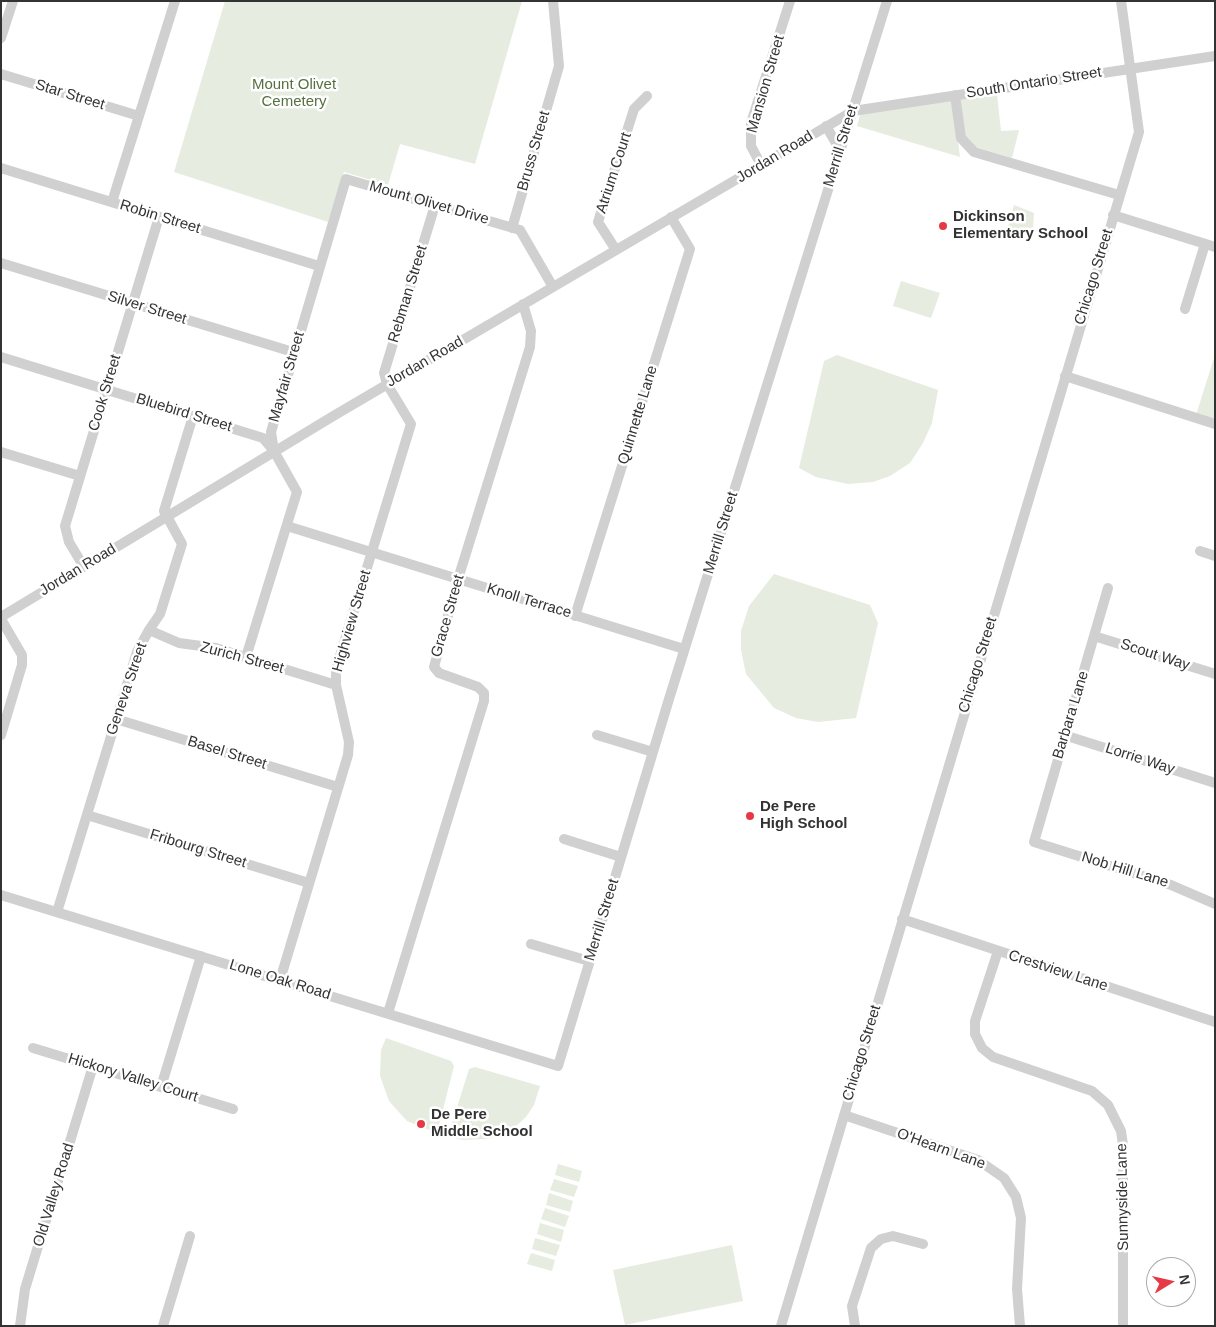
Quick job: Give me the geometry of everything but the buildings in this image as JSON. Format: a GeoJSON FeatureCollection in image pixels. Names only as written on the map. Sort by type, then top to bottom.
{"type":"FeatureCollection","features":[{"type":"Feature","properties":{"kind":"street"},"geometry":{"type":"LineString","coordinates":[[1,38],[13,1]]}},
{"type":"Feature","properties":{"kind":"street"},"geometry":{"type":"LineString","coordinates":[[112,202],[175,1]]}},
{"type":"Feature","properties":{"kind":"street","name":"Bruss Street"},"geometry":{"type":"LineString","coordinates":[[512,228],[559,66],[553,1]]}},
{"type":"Feature","properties":{"kind":"street","name":"Mansion Street"},"geometry":{"type":"LineString","coordinates":[[761,165],[752,146],[751,123],[790,1]]}},
{"type":"Feature","properties":{"kind":"street","name":"Merrill Street"},"geometry":{"type":"LineString","coordinates":[[558,1066],[684,649],[887,1]]}},
{"type":"Feature","properties":{"kind":"street","name":"Chicago Street"},"geometry":{"type":"LineString","coordinates":[[781,1326],[1139,132],[1121,1]]}},
{"type":"Feature","properties":{"kind":"street","name":"South Ontario Street"},"geometry":{"type":"LineString","coordinates":[[853,111],[1215,56]]}},
{"type":"Feature","properties":{"kind":"street","name":"Star Street"},"geometry":{"type":"LineString","coordinates":[[1,74],[139,116]]}},
{"type":"Feature","properties":{"kind":"street"},"geometry":{"type":"LineString","coordinates":[[956,95],[961,138],[974,152],[1119,196]]}},
{"type":"Feature","properties":{"kind":"street","name":"Atrium Court"},"geometry":{"type":"LineString","coordinates":[[616,250],[598,222],[634,109],[647,96]]}},
{"type":"Feature","properties":{"kind":"street","name":"Jordan Road"},"geometry":{"type":"LineString","coordinates":[[1,618],[274,451],[853,111]]}},
{"type":"Feature","properties":{"kind":"street"},"geometry":{"type":"LineString","coordinates":[[826,126],[840,150]]}},
{"type":"Feature","properties":{"kind":"street","name":"Robin Street"},"geometry":{"type":"LineString","coordinates":[[1,168],[320,266]]}},
{"type":"Feature","properties":{"kind":"street","name":"Mount Olivet Drive"},"geometry":{"type":"LineString","coordinates":[[346,179],[512,228]]}},
{"type":"Feature","properties":{"kind":"street","name":"Mayfair Street"},"geometry":{"type":"LineString","coordinates":[[246,657],[298,492],[274,451],[271,432],[293,352],[346,179]]}},
{"type":"Feature","properties":{"kind":"street","name":"Rebman Street"},"geometry":{"type":"LineString","coordinates":[[387,384],[384,373],[435,205]]}},
{"type":"Feature","properties":{"kind":"street"},"geometry":{"type":"LineString","coordinates":[[1113,215],[1210,246],[1185,309]]}},
{"type":"Feature","properties":{"kind":"street","name":"Cook Street"},"geometry":{"type":"LineString","coordinates":[[84,567],[64,531],[159,217]]}},
{"type":"Feature","properties":{"kind":"street","name":"Quinnette Lane"},"geometry":{"type":"LineString","coordinates":[[575,616],[690,249],[671,217]]}},
{"type":"Feature","properties":{"kind":"street"},"geometry":{"type":"LineString","coordinates":[[512,228],[520,230],[553,287]]}},
{"type":"Feature","properties":{"kind":"street","name":"Silver Street"},"geometry":{"type":"LineString","coordinates":[[1,263],[293,352]]}},
{"type":"Feature","properties":{"kind":"street","name":"Grace Street"},"geometry":{"type":"LineString","coordinates":[[388,1013],[484,701],[484,693],[478,687],[439,673],[434,667],[458,579],[530,347],[531,331],[523,304]]}},
{"type":"Feature","properties":{"kind":"street","name":"Bluebird Street"},"geometry":{"type":"LineString","coordinates":[[1,357],[263,438],[274,451]]}},
{"type":"Feature","properties":{"kind":"street"},"geometry":{"type":"LineString","coordinates":[[1065,376],[1215,424]]}},
{"type":"Feature","properties":{"kind":"street","name":"Highview Street"},"geometry":{"type":"LineString","coordinates":[[280,980],[348,755],[349,742],[336,685],[336,669],[411,424],[387,384]]}},
{"type":"Feature","properties":{"kind":"street"},"geometry":{"type":"LineString","coordinates":[[166,518],[164,511],[193,416]]}},
{"type":"Feature","properties":{"kind":"street"},"geometry":{"type":"LineString","coordinates":[[1,452],[80,476]]}},
{"type":"Feature","properties":{"kind":"street","name":"Geneva Street"},"geometry":{"type":"LineString","coordinates":[[57,912],[137,652],[148,630],[160,614],[182,544],[166,518]]}},
{"type":"Feature","properties":{"kind":"street","name":"Knoll Terrace"},"geometry":{"type":"LineString","coordinates":[[287,526],[684,649]]}},
{"type":"Feature","properties":{"kind":"street"},"geometry":{"type":"LineString","coordinates":[[1200,551],[1215,556]]}},
{"type":"Feature","properties":{"kind":"street","name":"Barbara Lane"},"geometry":{"type":"LineString","coordinates":[[1034,842],[1108,588]]}},
{"type":"Feature","properties":{"kind":"street"},"geometry":{"type":"LineString","coordinates":[[1,618],[22,655],[22,665],[1,735]]}},
{"type":"Feature","properties":{"kind":"street","name":"Zurich Street"},"geometry":{"type":"LineString","coordinates":[[148,630],[179,643],[216,648],[336,685]]}},
{"type":"Feature","properties":{"kind":"street","name":"Scout Way"},"geometry":{"type":"LineString","coordinates":[[1094,636],[1215,674]]}},
{"type":"Feature","properties":{"kind":"street","name":"Basel Street"},"geometry":{"type":"LineString","coordinates":[[116,719],[338,787]]}},
{"type":"Feature","properties":{"kind":"street"},"geometry":{"type":"LineString","coordinates":[[597,735],[653,752]]}},
{"type":"Feature","properties":{"kind":"street","name":"Lorrie Way"},"geometry":{"type":"LineString","coordinates":[[1064,735],[1215,783]]}},
{"type":"Feature","properties":{"kind":"street","name":"Fribourg Street"},"geometry":{"type":"LineString","coordinates":[[87,815],[309,883]]}},
{"type":"Feature","properties":{"kind":"street"},"geometry":{"type":"LineString","coordinates":[[564,839],[621,856]]}},
{"type":"Feature","properties":{"kind":"street","name":"Nob Hill Lane"},"geometry":{"type":"LineString","coordinates":[[1034,842],[1171,885],[1215,904]]}},
{"type":"Feature","properties":{"kind":"street","name":"Lone Oak Road"},"geometry":{"type":"LineString","coordinates":[[1,895],[558,1066]]}},
{"type":"Feature","properties":{"kind":"street","name":"Crestview Lane"},"geometry":{"type":"LineString","coordinates":[[902,919],[1215,1022]]}},
{"type":"Feature","properties":{"kind":"street"},"geometry":{"type":"LineString","coordinates":[[531,944],[590,961]]}},
{"type":"Feature","properties":{"kind":"street","name":"Sunnyside Lane"},"geometry":{"type":"LineString","coordinates":[[998,951],[976,1021],[975,1034],[982,1048],[993,1057],[1092,1091],[1108,1105],[1120,1126],[1123,1145],[1124,1326]]}},
{"type":"Feature","properties":{"kind":"street"},"geometry":{"type":"LineString","coordinates":[[161,1087],[201,956]]}},
{"type":"Feature","properties":{"kind":"street","name":"Hickory Valley Court"},"geometry":{"type":"LineString","coordinates":[[33,1048],[233,1109]]}},
{"type":"Feature","properties":{"kind":"street","name":"Old Valley Road"},"geometry":{"type":"LineString","coordinates":[[20,1326],[25,1289],[93,1066]]}},
{"type":"Feature","properties":{"kind":"street","name":"O'Hearn Lane"},"geometry":{"type":"LineString","coordinates":[[844,1115],[978,1160],[1004,1178],[1016,1197],[1021,1218],[1017,1289],[1020,1326]]}},
{"type":"Feature","properties":{"kind":"street"},"geometry":{"type":"LineString","coordinates":[[163,1326],[190,1236]]}},
{"type":"Feature","properties":{"kind":"street"},"geometry":{"type":"LineString","coordinates":[[855,1326],[852,1306],[871,1248],[881,1239],[893,1236],[923,1244]]}},
{"type":"Feature","properties":{"kind":"green space","name":"Mount Olivet Cemetery"},"geometry":{"type":"Polygon","coordinates":[[[225,1],[522,1],[475,164],[400,144],[388,185],[344,172],[328,222],[174,172],[225,1]]]}},
{"type":"Feature","properties":{"kind":"green space"},"geometry":{"type":"Polygon","coordinates":[[[997,94],[1001,131],[1019,130],[1012,158],[965,144],[960,99],[997,94]]]}},
{"type":"Feature","properties":{"kind":"green space"},"geometry":{"type":"Polygon","coordinates":[[[953,100],[960,157],[857,126],[861,112],[953,100]]]}},
{"type":"Feature","properties":{"kind":"green space"},"geometry":{"type":"Polygon","coordinates":[[[1014,205],[1034,213],[1033,227],[1025,235],[1007,230],[1014,205]]]}},
{"type":"Feature","properties":{"kind":"green space"},"geometry":{"type":"Polygon","coordinates":[[[901,281],[940,293],[931,318],[893,306],[901,281]]]}},
{"type":"Feature","properties":{"kind":"green space"},"geometry":{"type":"Polygon","coordinates":[[[837,355],[938,390],[932,423],[923,443],[910,463],[890,476],[873,482],[848,484],[816,477],[799,468],[824,361],[837,355]]]}},
{"type":"Feature","properties":{"kind":"green space"},"geometry":{"type":"Polygon","coordinates":[[[1215,355],[1215,424],[1195,418],[1215,355]]]}},
{"type":"Feature","properties":{"kind":"green space"},"geometry":{"type":"Polygon","coordinates":[[[774,574],[870,605],[878,623],[856,718],[818,722],[796,718],[774,708],[746,674],[741,650],[741,631],[749,606],[774,574]]]}},
{"type":"Feature","properties":{"kind":"green space"},"geometry":{"type":"Polygon","coordinates":[[[386,1038],[451,1061],[454,1066],[437,1133],[407,1121],[389,1101],[380,1076],[381,1050],[386,1038]]]}},
{"type":"Feature","properties":{"kind":"green space"},"geometry":{"type":"Polygon","coordinates":[[[475,1067],[540,1086],[534,1105],[526,1117],[515,1127],[500,1136],[487,1139],[462,1140],[448,1136],[469,1069],[475,1067]]]}},
{"type":"Feature","properties":{"kind":"green space"},"geometry":{"type":"Polygon","coordinates":[[[558,1164],[582,1171],[579,1182],[555,1175],[558,1164]]]}},
{"type":"Feature","properties":{"kind":"green space"},"geometry":{"type":"Polygon","coordinates":[[[554,1179],[578,1186],[574,1197],[550,1190],[554,1179]]]}},
{"type":"Feature","properties":{"kind":"green space"},"geometry":{"type":"Polygon","coordinates":[[[549,1193],[573,1201],[570,1212],[546,1205],[549,1193]]]}},
{"type":"Feature","properties":{"kind":"green space"},"geometry":{"type":"Polygon","coordinates":[[[545,1208],[569,1216],[565,1227],[541,1219],[545,1208]]]}},
{"type":"Feature","properties":{"kind":"green space"},"geometry":{"type":"Polygon","coordinates":[[[540,1223],[564,1230],[561,1242],[537,1234],[540,1223]]]}},
{"type":"Feature","properties":{"kind":"green space"},"geometry":{"type":"Polygon","coordinates":[[[535,1238],[560,1245],[556,1256],[532,1249],[535,1238]]]}},
{"type":"Feature","properties":{"kind":"green space"},"geometry":{"type":"Polygon","coordinates":[[[732,1245],[743,1301],[625,1325],[613,1270],[732,1245]]]}},
{"type":"Feature","properties":{"kind":"green space"},"geometry":{"type":"Polygon","coordinates":[[[531,1253],[555,1260],[552,1271],[527,1264],[531,1253]]]}},
{"type":"Feature","properties":{"kind":"place","name":"Dickinson Elementary School"},"geometry":{"type":"Point","coordinates":[943,226]}},
{"type":"Feature","properties":{"kind":"place","name":"De Pere High School"},"geometry":{"type":"Point","coordinates":[750,816]}},
{"type":"Feature","properties":{"kind":"place","name":"De Pere Middle School"},"geometry":{"type":"Point","coordinates":[421,1124]}}]}
